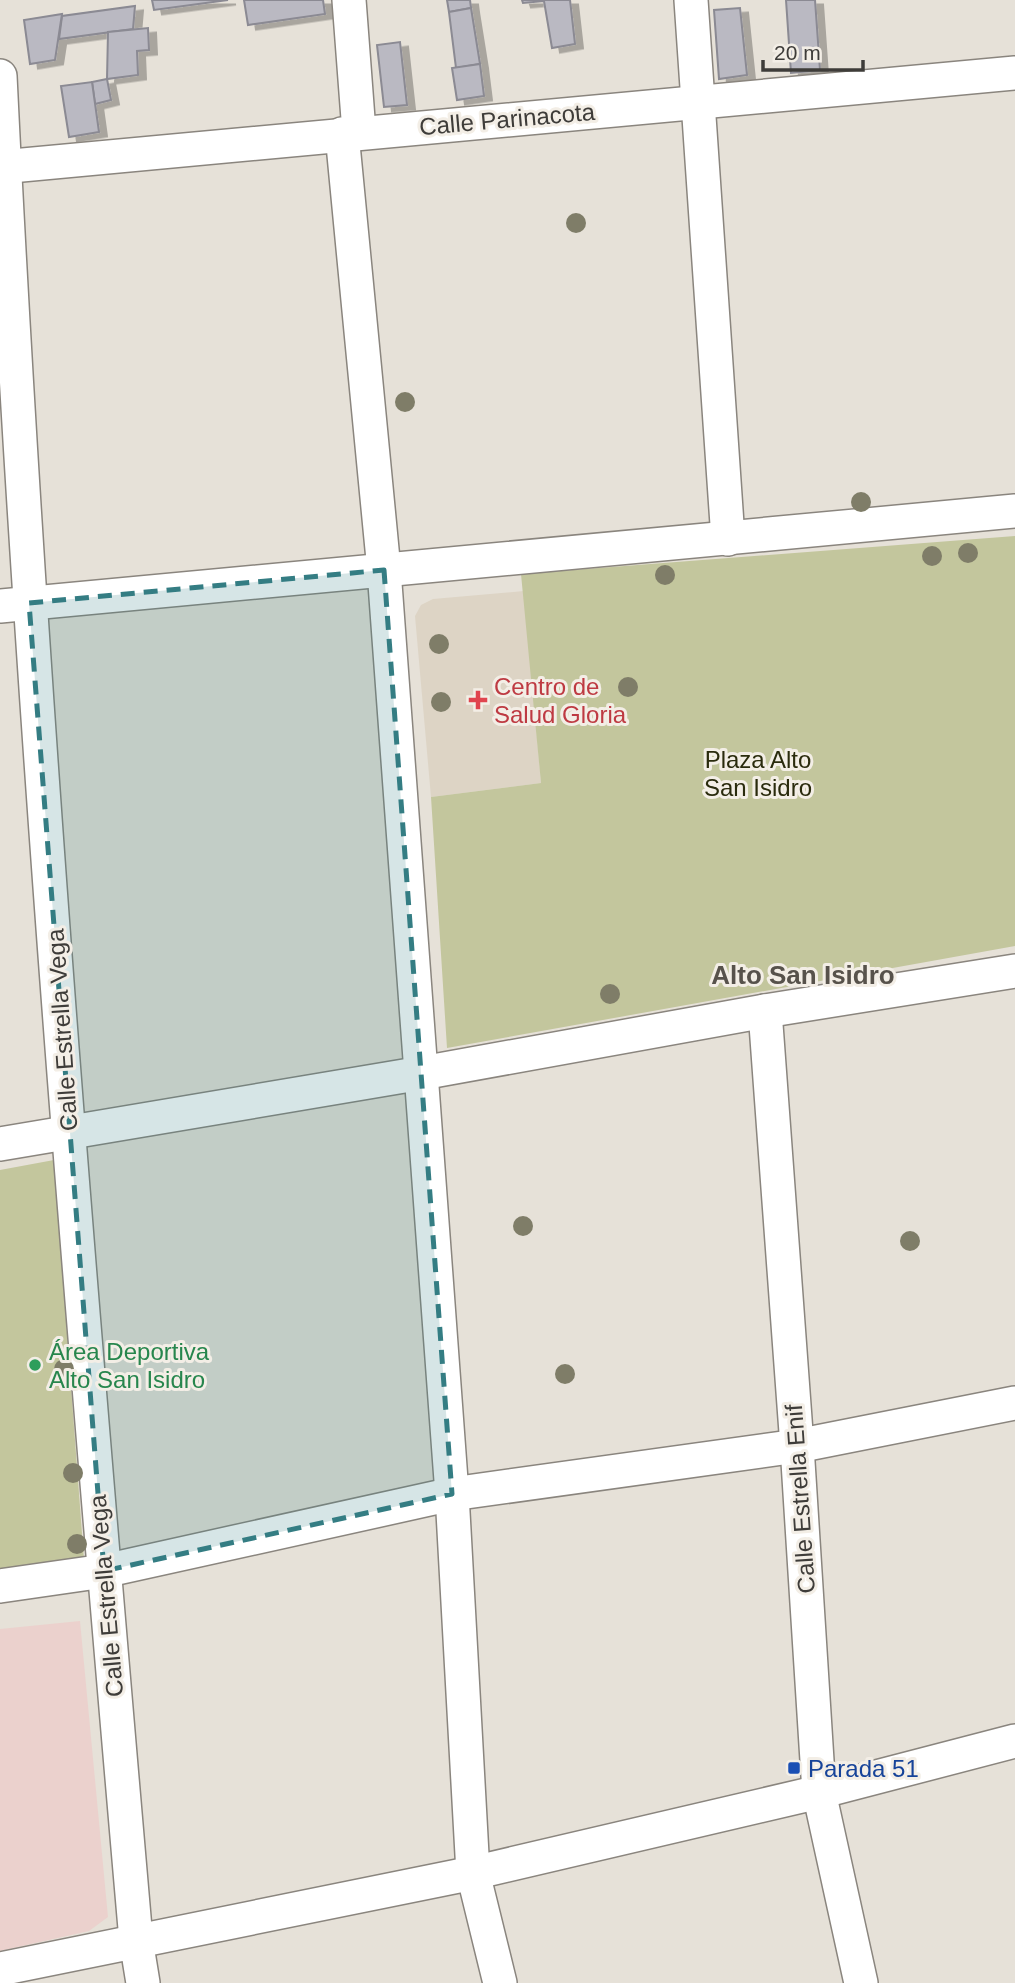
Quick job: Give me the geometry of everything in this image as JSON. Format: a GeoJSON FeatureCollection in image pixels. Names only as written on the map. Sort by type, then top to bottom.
{"type":"FeatureCollection","features":[{"type":"Feature","properties":{"kind":"street"},"geometry":{"type":"LineString","coordinates":[[349,0],[351,133],[452,1494],[473,1873],[500,1983]]}},
{"type":"Feature","properties":{"kind":"street"},"geometry":{"type":"LineString","coordinates":[[691,0],[729,539]]}},
{"type":"Feature","properties":{"kind":"street","name":"Calle Parinacota"},"geometry":{"type":"LineString","coordinates":[[2,166],[1015,73]]}},
{"type":"Feature","properties":{"kind":"street","name":"Calle Estrella Vega"},"geometry":{"type":"LineString","coordinates":[[0,76],[15,604],[70,1131],[104,1571],[136,1940],[143,1983]]}},
{"type":"Feature","properties":{"kind":"street"},"geometry":{"type":"LineString","coordinates":[[15,604],[1015,511]]}},
{"type":"Feature","properties":{"kind":"street"},"geometry":{"type":"LineString","coordinates":[[0,1144],[422,1073],[765,1011],[1015,971]]}},
{"type":"Feature","properties":{"kind":"street","name":"Calle Estrella Enif"},"geometry":{"type":"LineString","coordinates":[[765,1011],[819,1792],[861,1983]]}},
{"type":"Feature","properties":{"kind":"street"},"geometry":{"type":"LineString","coordinates":[[0,1586],[104,1571],[452,1494],[797,1446],[1015,1403]]}},
{"type":"Feature","properties":{"kind":"street"},"geometry":{"type":"LineString","coordinates":[[0,1969],[473,1873],[819,1792],[1015,1741]]}},
{"type":"Feature","properties":{"kind":"highlighted area"},"geometry":{"type":"Polygon","coordinates":[[[384,570],[452,1494],[104,1571],[29,603],[384,570]]]}},
{"type":"Feature","properties":{"kind":"shaded area","name":"Centro de Salud Gloria"},"geometry":{"type":"Polygon","coordinates":[[[524,591],[541,783],[431,797],[415,616],[421,605],[433,599],[524,591]]]}},
{"type":"Feature","properties":{"kind":"shaded area"},"geometry":{"type":"Polygon","coordinates":[[[80,1621],[108,1917],[89,1931],[0,1951],[0,1629],[80,1621]]]}},
{"type":"Feature","properties":{"kind":"green space","name":"Plaza Alto San Isidro"},"geometry":{"type":"Polygon","coordinates":[[[1015,536],[1015,946],[447,1048],[431,797],[541,783],[521,574],[1015,536]]]}},
{"type":"Feature","properties":{"kind":"green space","name":"Área Deportiva Alto San Isidro"},"geometry":{"type":"Polygon","coordinates":[[[54,1160],[84,1560],[0,1572],[0,1170],[54,1160]]]}},
{"type":"Feature","properties":{"kind":"building"},"geometry":{"type":"Polygon","coordinates":[[[152,0],[228,0],[154,10],[152,0]]]}},
{"type":"Feature","properties":{"kind":"building"},"geometry":{"type":"Polygon","coordinates":[[[244,0],[323,0],[325,14],[248,25],[244,0]]]}},
{"type":"Feature","properties":{"kind":"building"},"geometry":{"type":"Polygon","coordinates":[[[447,0],[470,0],[471,8],[449,12],[447,0]]]}},
{"type":"Feature","properties":{"kind":"building"},"geometry":{"type":"Polygon","coordinates":[[[522,0],[570,0],[575,44],[552,48],[544,1],[523,3],[522,0]]]}},
{"type":"Feature","properties":{"kind":"building"},"geometry":{"type":"Polygon","coordinates":[[[786,0],[815,0],[820,70],[791,73],[786,0]]]}},
{"type":"Feature","properties":{"kind":"building"},"geometry":{"type":"Polygon","coordinates":[[[135,6],[133,29],[59,39],[62,16],[135,6]]]}},
{"type":"Feature","properties":{"kind":"building"},"geometry":{"type":"Polygon","coordinates":[[[471,8],[480,64],[456,68],[449,12],[471,8]]]}},
{"type":"Feature","properties":{"kind":"building"},"geometry":{"type":"Polygon","coordinates":[[[740,8],[747,75],[719,79],[714,10],[740,8]]]}},
{"type":"Feature","properties":{"kind":"building"},"geometry":{"type":"Polygon","coordinates":[[[62,14],[55,60],[30,64],[24,20],[62,14]]]}},
{"type":"Feature","properties":{"kind":"building"},"geometry":{"type":"Polygon","coordinates":[[[148,28],[149,50],[137,51],[138,75],[107,79],[108,32],[148,28]]]}},
{"type":"Feature","properties":{"kind":"building"},"geometry":{"type":"Polygon","coordinates":[[[400,42],[407,105],[384,107],[377,45],[400,42]]]}},
{"type":"Feature","properties":{"kind":"building"},"geometry":{"type":"Polygon","coordinates":[[[480,64],[484,96],[457,100],[452,68],[480,64]]]}},
{"type":"Feature","properties":{"kind":"building"},"geometry":{"type":"Polygon","coordinates":[[[107,79],[111,100],[95,104],[92,82],[107,79]]]}},
{"type":"Feature","properties":{"kind":"building"},"geometry":{"type":"Polygon","coordinates":[[[92,82],[99,132],[69,137],[61,86],[92,82]]]}},
{"type":"Feature","properties":{"kind":"place","name":"Centro de Salud Gloria"},"geometry":{"type":"Point","coordinates":[478,700]}},
{"type":"Feature","properties":{"kind":"place","name":"Área Deportiva Alto San Isidro"},"geometry":{"type":"Point","coordinates":[35,1365]}},
{"type":"Feature","properties":{"kind":"place","name":"Parada 51"},"geometry":{"type":"Point","coordinates":[794,1768]}},
{"type":"Feature","properties":{"kind":"district","name":"Alto San Isidro"},"geometry":{"type":"Point","coordinates":[803,975]}}]}
